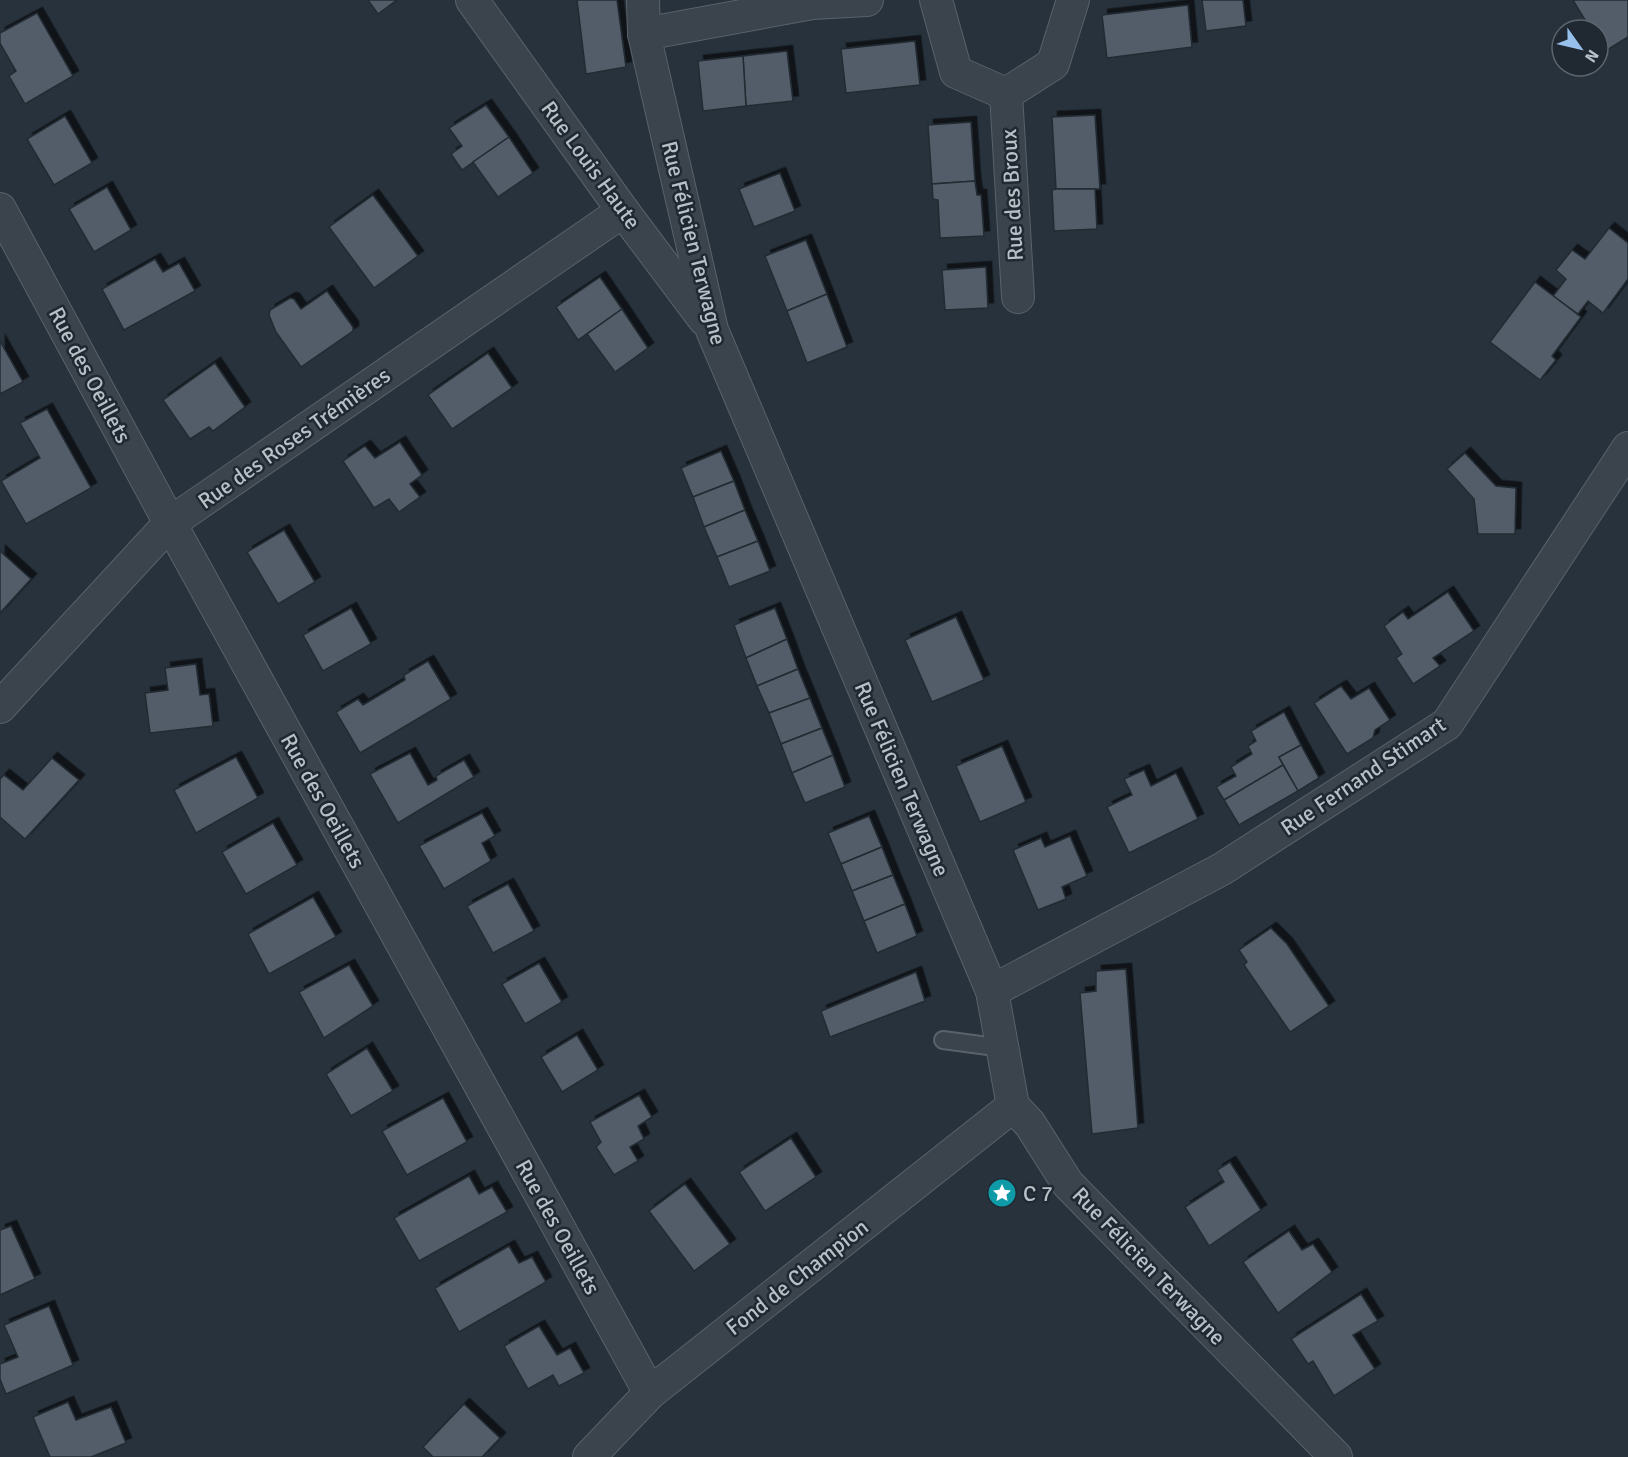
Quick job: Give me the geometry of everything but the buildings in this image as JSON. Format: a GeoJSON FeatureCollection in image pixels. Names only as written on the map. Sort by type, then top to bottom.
{"type":"FeatureCollection","features":[{"type":"Feature","properties":{"kind":"street","name":"Rue Louis Haute"},"geometry":{"type":"LineString","coordinates":[[472,0],[623,211],[712,330]]}},
{"type":"Feature","properties":{"kind":"street","name":"Rue Félicien Terwagne"},"geometry":{"type":"LineString","coordinates":[[643,0],[644,34],[712,330],[992,991],[1013,1106],[1030,1124],[1068,1184],[1336,1457]]}},
{"type":"Feature","properties":{"kind":"street"},"geometry":{"type":"LineString","coordinates":[[644,34],[812,3],[867,0]]}},
{"type":"Feature","properties":{"kind":"street"},"geometry":{"type":"LineString","coordinates":[[936,0],[956,72],[1006,94],[1053,64],[1073,0]]}},
{"type":"Feature","properties":{"kind":"street","name":"Rue des Broux"},"geometry":{"type":"LineString","coordinates":[[1006,94],[1018,297]]}},
{"type":"Feature","properties":{"kind":"street","name":"Rue des Oeillets"},"geometry":{"type":"LineString","coordinates":[[0,208],[170,523],[650,1393]]}},
{"type":"Feature","properties":{"kind":"street","name":"Rue des Roses Trémières"},"geometry":{"type":"LineString","coordinates":[[0,707],[170,523],[623,211]]}},
{"type":"Feature","properties":{"kind":"street","name":"Rue Fernand Stimart"},"geometry":{"type":"LineString","coordinates":[[992,991],[1222,869],[1447,724],[1628,448]]}},
{"type":"Feature","properties":{"kind":"street","name":"Fond de Champion"},"geometry":{"type":"LineString","coordinates":[[589,1457],[650,1393],[1013,1106]]}},
{"type":"Feature","properties":{"kind":"lane"},"geometry":{"type":"LineString","coordinates":[[943,1040],[1003,1048]]}},
{"type":"Feature","properties":{"kind":"place","name":"C 7"},"geometry":{"type":"Point","coordinates":[1002,1193]}}]}
